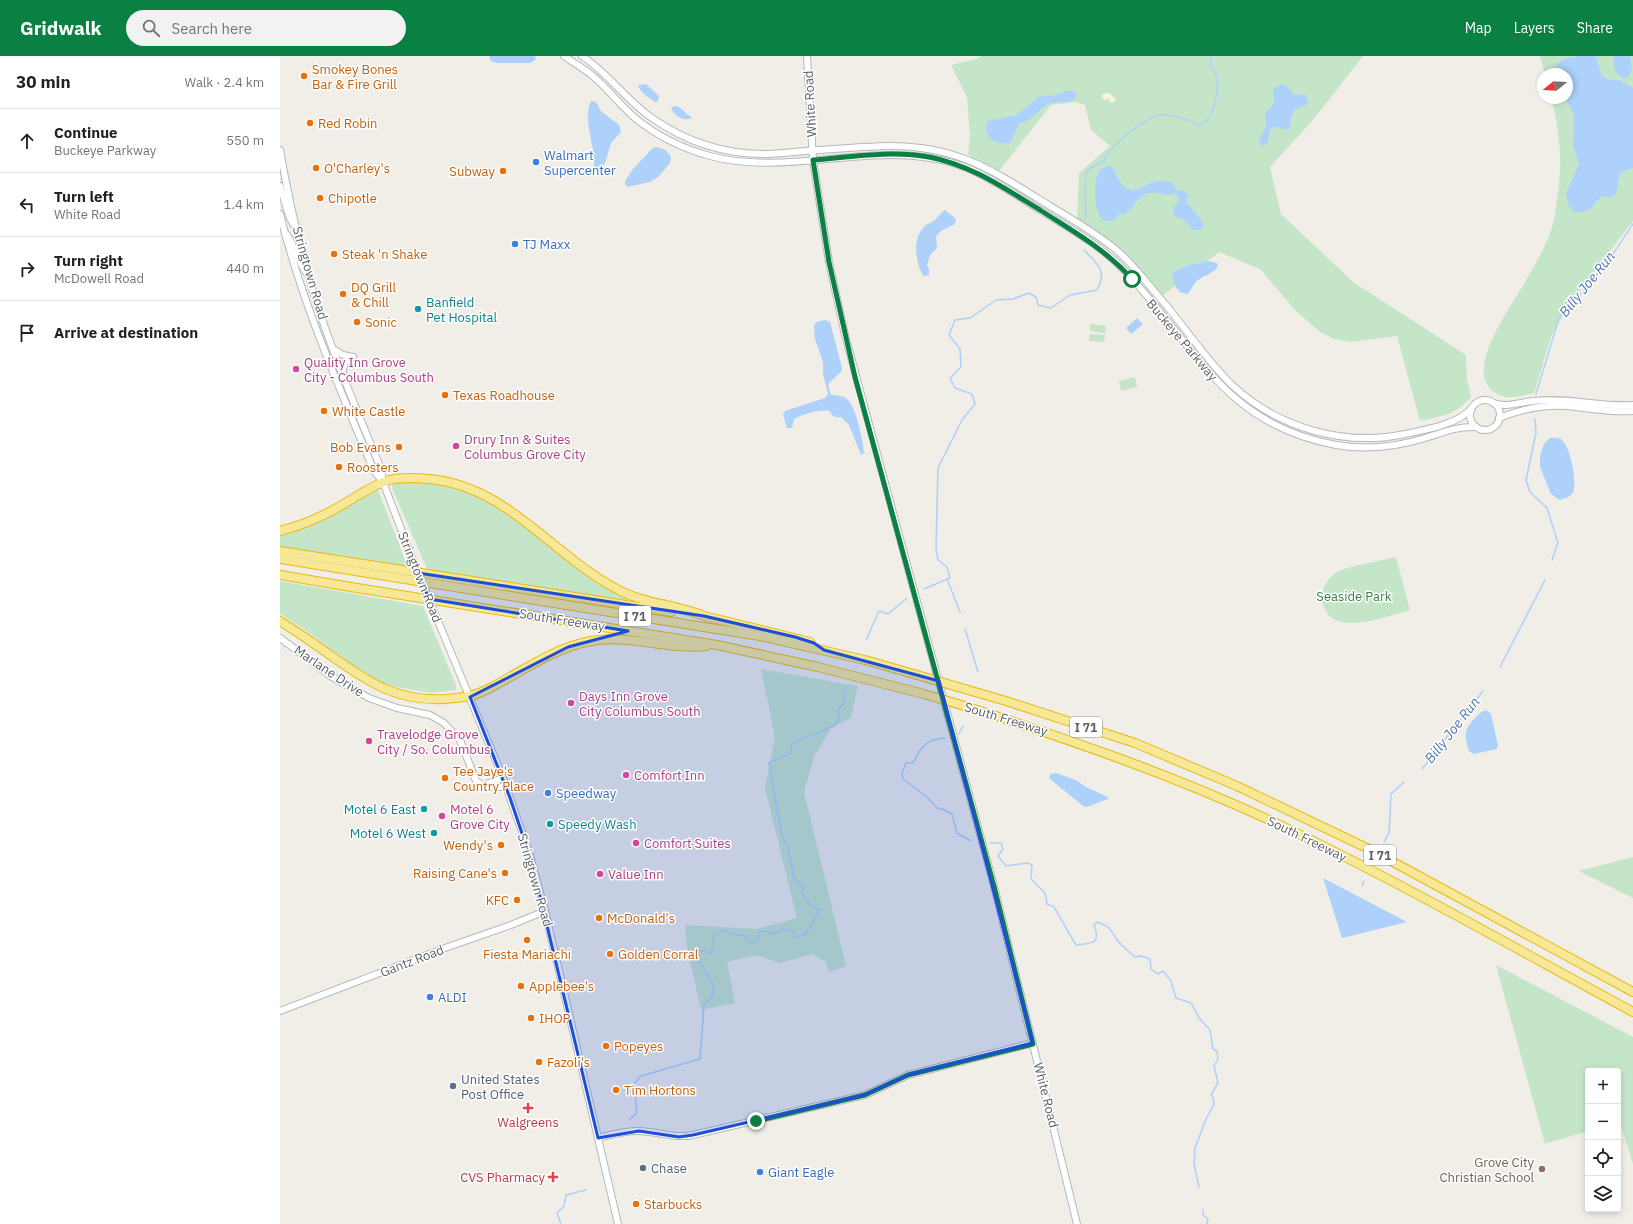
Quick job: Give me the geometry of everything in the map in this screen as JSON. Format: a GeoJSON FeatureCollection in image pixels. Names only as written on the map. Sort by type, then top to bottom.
{"type":"FeatureCollection","features":[{"type":"Feature","properties":{"kind":"highway"},"geometry":{"type":"LineString","coordinates":[[280,530],[297,526],[322,516],[383,482],[398,479],[421,478],[437,480],[469,487],[490,497],[614,588],[630,596],[694,612],[704,616]]}},
{"type":"Feature","properties":{"kind":"highway","name":"I 71"},"geometry":{"type":"LineString","coordinates":[[280,551],[693,616],[704,616],[795,637],[814,643],[824,650]]}},
{"type":"Feature","properties":{"kind":"highway","name":"South Freeway"},"geometry":{"type":"LineString","coordinates":[[280,559],[760,636],[824,650],[1006,701],[1135,743],[1237,786],[1372,850],[1633,992]]}},
{"type":"Feature","properties":{"kind":"highway","name":"South Freeway"},"geometry":{"type":"LineString","coordinates":[[280,575],[717,645],[825,668],[924,694],[1053,734],[1113,755],[1195,788],[1275,823],[1357,863],[1633,1012]]}},
{"type":"Feature","properties":{"kind":"highway"},"geometry":{"type":"LineString","coordinates":[[280,621],[350,670],[382,688],[412,697],[435,699],[470,697],[538,660],[568,647],[592,641],[620,640],[690,648],[717,645]]}},
{"type":"Feature","properties":{"kind":"street","name":"Buckeye Parkway"},"geometry":{"type":"LineString","coordinates":[[564,56],[594,78],[625,109],[647,127],[669,140],[689,149],[721,159],[770,163],[886,155],[913,155],[928,157],[960,166],[984,176],[1086,239],[1110,256],[1132,279],[1219,384],[1250,411],[1287,431],[1310,439],[1339,445],[1372,447],[1397,445],[1464,426],[1476,427]]}},
{"type":"Feature","properties":{"kind":"street","name":"Buckeye Parkway"},"geometry":{"type":"LineString","coordinates":[[582,56],[600,70],[642,111],[662,125],[712,147],[763,154],[886,146],[920,147],[963,157],[996,172],[1092,232],[1116,249],[1139,273],[1216,368],[1232,384],[1264,409],[1290,423],[1328,434],[1376,438],[1411,432],[1453,421],[1465,415],[1472,408]]}},
{"type":"Feature","properties":{"kind":"street","name":"White Road"},"geometry":{"type":"LineString","coordinates":[[808,56],[813,160],[829,262],[855,377],[995,890],[1077,1224]]}},
{"type":"Feature","properties":{"kind":"street","name":"Stringtown Road"},"geometry":{"type":"LineString","coordinates":[[280,150],[296,228],[309,275],[333,348],[381,469],[383,482],[413,560],[503,778],[527,846],[545,911],[618,1224]]}},
{"type":"Feature","properties":{"kind":"street"},"geometry":{"type":"LineString","coordinates":[[280,186],[289,218],[296,228]]}},
{"type":"Feature","properties":{"kind":"street","name":"Stringtown Road"},"geometry":{"type":"LineString","coordinates":[[280,214],[308,306],[374,471],[383,482]]}},
{"type":"Feature","properties":{"kind":"street"},"geometry":{"type":"LineString","coordinates":[[284,231],[293,243],[296,254],[303,268],[309,275]]}},
{"type":"Feature","properties":{"kind":"street"},"geometry":{"type":"LineString","coordinates":[[333,348],[342,355],[353,357],[345,363],[342,373]]}},
{"type":"Feature","properties":{"kind":"street"},"geometry":{"type":"LineString","coordinates":[[338,384],[342,384],[361,430],[368,437]]}},
{"type":"Feature","properties":{"kind":"street"},"geometry":{"type":"LineString","coordinates":[[1493,403],[1498,408],[1498,422],[1491,429],[1481,430],[1476,427],[1470,416],[1472,408],[1484,400],[1505,406],[1533,401],[1558,399],[1611,405],[1633,405]]}},
{"type":"Feature","properties":{"kind":"street"},"geometry":{"type":"LineString","coordinates":[[1499,418],[1520,410],[1550,406],[1566,406],[1611,412],[1633,411]]}},
{"type":"Feature","properties":{"kind":"street","name":"Marlane Drive"},"geometry":{"type":"LineString","coordinates":[[280,638],[332,676],[369,698],[397,708],[430,715],[444,723],[460,740],[474,779],[481,786]]}},
{"type":"Feature","properties":{"kind":"street"},"geometry":{"type":"LineString","coordinates":[[481,786],[503,778]]}},
{"type":"Feature","properties":{"kind":"street"},"geometry":{"type":"LineString","coordinates":[[481,786],[486,788],[494,786],[506,788]]}},
{"type":"Feature","properties":{"kind":"street","name":"Gantz Road"},"geometry":{"type":"LineString","coordinates":[[280,1011],[445,948],[509,926],[545,911]]}},
{"type":"Feature","properties":{"kind":"street"},"geometry":{"type":"LineString","coordinates":[[598,1138],[623,1132],[639,1131],[679,1137],[693,1135],[865,1095],[908,1075],[1033,1044]]}},
{"type":"Feature","properties":{"kind":"highlighted area"},"geometry":{"type":"Polygon","coordinates":[[[418,573],[704,616],[795,637],[814,643],[824,650],[939,681],[1033,1043],[908,1075],[865,1095],[693,1135],[679,1137],[639,1131],[598,1138],[532,863],[510,798],[470,697],[568,647],[628,631],[429,599],[418,573]]]}},
{"type":"Feature","properties":{"kind":"green space"},"geometry":{"type":"Polygon","coordinates":[[[982,56],[1363,56],[1313,120],[1270,167],[1281,214],[1353,282],[1466,355],[1467,379],[1471,397],[1459,408],[1448,414],[1420,421],[1397,336],[1351,342],[1334,339],[1320,332],[1296,311],[1260,269],[1219,252],[1161,297],[1125,254],[1101,234],[1077,219],[1079,173],[1110,146],[1091,130],[1085,105],[1077,102],[1051,105],[999,171],[968,154],[970,136],[967,97],[951,65],[976,59],[982,56]]]}},
{"type":"Feature","properties":{"kind":"green space"},"geometry":{"type":"Polygon","coordinates":[[[1540,56],[1633,56],[1633,221],[1569,304],[1551,337],[1534,393],[1519,397],[1509,397],[1501,396],[1494,392],[1486,382],[1484,369],[1486,354],[1492,338],[1524,284],[1549,237],[1554,218],[1560,178],[1559,139],[1552,104],[1573,104],[1573,68],[1543,68],[1540,56]]]}},
{"type":"Feature","properties":{"kind":"green space"},"geometry":{"type":"Polygon","coordinates":[[[1090,324],[1106,326],[1105,333],[1090,331],[1090,324]]]}},
{"type":"Feature","properties":{"kind":"green space"},"geometry":{"type":"Polygon","coordinates":[[[1089,334],[1105,335],[1104,342],[1089,341],[1089,334]]]}},
{"type":"Feature","properties":{"kind":"green space"},"geometry":{"type":"Polygon","coordinates":[[[1135,377],[1137,387],[1121,391],[1119,381],[1135,377]]]}},
{"type":"Feature","properties":{"kind":"green space"},"geometry":{"type":"Polygon","coordinates":[[[422,480],[447,484],[476,493],[626,596],[628,600],[626,601],[428,571],[392,488],[393,483],[422,480]]]}},
{"type":"Feature","properties":{"kind":"green space"},"geometry":{"type":"Polygon","coordinates":[[[374,490],[378,490],[408,568],[280,548],[280,534],[374,490]]]}},
{"type":"Feature","properties":{"kind":"green space","name":"Seaside Park"},"geometry":{"type":"Polygon","coordinates":[[[1396,557],[1410,610],[1359,623],[1346,623],[1335,620],[1327,612],[1322,600],[1322,592],[1325,584],[1334,574],[1348,568],[1396,557]]]}},
{"type":"Feature","properties":{"kind":"green space"},"geometry":{"type":"Polygon","coordinates":[[[280,581],[423,606],[456,685],[456,690],[431,693],[374,681],[307,631],[280,614],[280,581]]]}},
{"type":"Feature","properties":{"kind":"green space"},"geometry":{"type":"Polygon","coordinates":[[[761,669],[858,686],[851,718],[831,728],[814,757],[804,792],[846,966],[829,972],[826,962],[812,954],[780,963],[757,955],[727,962],[735,1003],[701,1010],[688,952],[685,925],[756,929],[797,918],[765,788],[775,737],[761,669]]]}},
{"type":"Feature","properties":{"kind":"green space"},"geometry":{"type":"Polygon","coordinates":[[[1633,857],[1633,898],[1579,871],[1633,857]]]}},
{"type":"Feature","properties":{"kind":"green space"},"geometry":{"type":"Polygon","coordinates":[[[1496,965],[1633,1037],[1633,1164],[1621,1126],[1621,1068],[1585,1068],[1585,1132],[1545,1144],[1496,965]]]}},
{"type":"Feature","properties":{"kind":"sand"},"geometry":{"type":"Polygon","coordinates":[[[1109,93],[1116,99],[1114,102],[1110,102],[1109,98],[1105,100],[1102,98],[1103,94],[1109,93]]]}},
{"type":"Feature","properties":{"kind":"water"},"geometry":{"type":"Polygon","coordinates":[[[489,56],[536,57],[535,60],[530,63],[496,63],[491,61],[489,56]]]}},
{"type":"Feature","properties":{"kind":"water"},"geometry":{"type":"Polygon","coordinates":[[[1579,56],[1596,56],[1601,73],[1605,78],[1620,80],[1633,88],[1633,168],[1620,173],[1616,194],[1613,197],[1601,197],[1589,210],[1577,213],[1569,207],[1566,194],[1579,164],[1573,144],[1573,113],[1569,104],[1573,104],[1573,68],[1556,68],[1562,60],[1579,56]]]}},
{"type":"Feature","properties":{"kind":"water"},"geometry":{"type":"Polygon","coordinates":[[[1614,56],[1630,56],[1632,71],[1629,76],[1624,79],[1615,69],[1614,56]]]}},
{"type":"Feature","properties":{"kind":"water"},"geometry":{"type":"Polygon","coordinates":[[[646,84],[659,96],[658,101],[655,102],[644,94],[638,87],[639,85],[646,84]]]}},
{"type":"Feature","properties":{"kind":"water"},"geometry":{"type":"Polygon","coordinates":[[[1282,84],[1287,86],[1293,94],[1306,95],[1308,103],[1305,106],[1295,109],[1292,115],[1289,130],[1277,127],[1272,128],[1268,143],[1263,147],[1259,140],[1266,127],[1265,115],[1274,102],[1274,88],[1282,84]]]}},
{"type":"Feature","properties":{"kind":"water"},"geometry":{"type":"Polygon","coordinates":[[[1068,90],[1076,92],[1077,95],[1068,102],[1049,104],[1029,120],[1020,123],[1010,143],[999,143],[991,139],[988,135],[986,126],[988,121],[1017,115],[1038,97],[1056,95],[1068,90]]]}},
{"type":"Feature","properties":{"kind":"water"},"geometry":{"type":"Polygon","coordinates":[[[591,101],[596,102],[601,111],[619,125],[621,132],[611,143],[605,163],[600,170],[596,171],[594,168],[588,116],[591,101]]]}},
{"type":"Feature","properties":{"kind":"water"},"geometry":{"type":"Polygon","coordinates":[[[675,106],[679,107],[692,118],[683,119],[677,116],[671,108],[675,106]]]}},
{"type":"Feature","properties":{"kind":"water"},"geometry":{"type":"Polygon","coordinates":[[[654,147],[662,148],[667,152],[671,157],[670,163],[658,177],[650,182],[627,187],[625,181],[633,169],[654,147]]]}},
{"type":"Feature","properties":{"kind":"water"},"geometry":{"type":"Polygon","coordinates":[[[1111,166],[1122,185],[1132,190],[1139,189],[1156,181],[1171,182],[1177,190],[1184,191],[1189,196],[1186,202],[1199,217],[1204,226],[1200,230],[1193,230],[1187,222],[1173,214],[1173,208],[1180,200],[1176,194],[1146,194],[1139,199],[1127,213],[1123,215],[1120,213],[1113,221],[1102,219],[1097,208],[1095,193],[1097,178],[1101,169],[1111,166]]]}},
{"type":"Feature","properties":{"kind":"water"},"geometry":{"type":"Polygon","coordinates":[[[945,210],[956,219],[955,224],[941,231],[936,236],[937,248],[930,255],[927,265],[929,275],[923,276],[918,265],[916,252],[917,239],[924,227],[934,221],[945,210]]]}},
{"type":"Feature","properties":{"kind":"water"},"geometry":{"type":"Polygon","coordinates":[[[1209,261],[1217,263],[1218,266],[1197,281],[1187,294],[1180,292],[1173,280],[1174,271],[1189,265],[1209,261]]]}},
{"type":"Feature","properties":{"kind":"water"},"geometry":{"type":"Polygon","coordinates":[[[1137,318],[1143,324],[1131,334],[1126,328],[1137,318]]]}},
{"type":"Feature","properties":{"kind":"water"},"geometry":{"type":"Polygon","coordinates":[[[825,320],[830,322],[842,368],[841,372],[828,384],[831,395],[846,398],[853,408],[862,440],[864,453],[861,455],[849,425],[841,417],[833,416],[830,411],[817,411],[798,417],[794,419],[792,428],[787,428],[783,415],[785,411],[825,398],[828,394],[823,374],[823,362],[815,339],[814,326],[816,322],[825,320]]]}},
{"type":"Feature","properties":{"kind":"water"},"geometry":{"type":"Polygon","coordinates":[[[1550,438],[1559,438],[1565,444],[1574,473],[1575,481],[1572,494],[1569,497],[1560,500],[1551,494],[1540,467],[1540,455],[1544,444],[1550,438]]]}},
{"type":"Feature","properties":{"kind":"water"},"geometry":{"type":"Polygon","coordinates":[[[1486,710],[1491,714],[1498,745],[1497,749],[1474,754],[1469,751],[1466,733],[1468,726],[1480,713],[1486,710]]]}},
{"type":"Feature","properties":{"kind":"water"},"geometry":{"type":"Polygon","coordinates":[[[1056,773],[1076,780],[1086,787],[1108,797],[1108,799],[1087,807],[1083,806],[1049,778],[1050,774],[1056,773]]]}},
{"type":"Feature","properties":{"kind":"water"},"geometry":{"type":"Polygon","coordinates":[[[1323,878],[1407,922],[1342,938],[1323,878]]]}},
{"type":"Feature","properties":{"kind":"waterway"},"geometry":{"type":"LineString","coordinates":[[1086,217],[1086,172],[1090,168],[1104,161],[1107,155],[1120,140],[1147,120],[1163,115],[1179,117],[1201,125],[1206,121],[1211,114],[1214,105],[1217,87],[1217,78],[1210,65],[1211,56]]}},
{"type":"Feature","properties":{"kind":"waterway","name":"Billy Joe Run"},"geometry":{"type":"LineString","coordinates":[[1536,394],[1559,318],[1609,260],[1633,224]]}},
{"type":"Feature","properties":{"kind":"waterway"},"geometry":{"type":"LineString","coordinates":[[924,589],[950,578],[947,567],[938,560],[936,548],[938,468],[962,420],[975,404],[972,394],[955,388],[950,378],[961,367],[960,349],[949,335],[955,320],[970,318],[996,300],[1013,299],[1029,293],[1036,297],[1038,305],[1051,308],[1070,295],[1097,290],[1101,277],[1100,268],[1084,250]]}},
{"type":"Feature","properties":{"kind":"waterway","name":"Billy Joe Run"},"geometry":{"type":"LineString","coordinates":[[1535,419],[1536,433],[1526,480],[1530,492],[1547,508],[1558,543],[1552,560]]}},
{"type":"Feature","properties":{"kind":"waterway"},"geometry":{"type":"LineString","coordinates":[[947,579],[960,612]]}},
{"type":"Feature","properties":{"kind":"waterway","name":"Billy Joe Run"},"geometry":{"type":"LineString","coordinates":[[1500,667],[1545,580]]}},
{"type":"Feature","properties":{"kind":"waterway"},"geometry":{"type":"LineString","coordinates":[[866,640],[879,611],[888,614],[907,598]]}},
{"type":"Feature","properties":{"kind":"waterway"},"geometry":{"type":"LineString","coordinates":[[965,629],[978,672]]}},
{"type":"Feature","properties":{"kind":"waterway","name":"Billy Joe Run"},"geometry":{"type":"LineString","coordinates":[[1422,769],[1483,691]]}},
{"type":"Feature","properties":{"kind":"waterway"},"geometry":{"type":"LineString","coordinates":[[629,1120],[637,1113],[634,1084],[641,1076],[700,1059],[704,1006],[713,995],[713,984],[695,956],[700,950],[710,953],[714,945],[713,937],[723,930],[729,934],[745,936],[752,943],[757,941],[760,932],[767,931],[773,934],[784,929],[792,930],[796,937],[805,935],[820,910],[807,902],[802,892],[804,887],[794,878],[787,845],[782,835],[769,763],[791,753],[792,743],[834,726],[840,718],[837,712],[845,701],[844,692]]}},
{"type":"Feature","properties":{"kind":"waterway"},"geometry":{"type":"LineString","coordinates":[[959,734],[963,726]]}},
{"type":"Feature","properties":{"kind":"waterway"},"geometry":{"type":"LineString","coordinates":[[945,738],[929,742],[922,748],[913,763],[906,763],[902,774],[903,779],[927,797],[937,808],[952,814],[957,833],[971,841]]}},
{"type":"Feature","properties":{"kind":"waterway","name":"Billy Joe Run"},"geometry":{"type":"LineString","coordinates":[[1384,842],[1389,833],[1391,794],[1404,782]]}},
{"type":"Feature","properties":{"kind":"waterway"},"geometry":{"type":"LineString","coordinates":[[990,843],[1001,843],[1003,849],[998,856],[1006,866],[1027,863],[1032,865],[1031,879],[1045,893],[1047,904],[1054,907],[1076,945],[1091,943],[1096,939],[1097,936],[1094,925],[1097,922],[1106,926],[1120,943],[1135,957],[1141,956],[1150,959],[1151,969],[1158,974],[1163,971],[1171,981],[1176,998],[1191,1003],[1199,1018],[1210,1030],[1213,1049],[1217,1051],[1218,1059],[1214,1066],[1218,1083],[1211,1095],[1213,1097],[1214,1104],[1206,1119],[1195,1148],[1194,1164],[1199,1187]]}},
{"type":"Feature","properties":{"kind":"waterway","name":"Billy Joe Run"},"geometry":{"type":"LineString","coordinates":[[1362,886],[1364,881]]}},
{"type":"Feature","properties":{"kind":"waterway"},"geometry":{"type":"LineString","coordinates":[[561,1224],[557,1213],[564,1206],[566,1195],[586,1190]]}},
{"type":"Feature","properties":{"kind":"waterway"},"geometry":{"type":"LineString","coordinates":[[1203,1210],[1203,1215],[1208,1219],[1207,1224]]}},
{"type":"Feature","properties":{"kind":"place","name":"Smokey Bones Bar & Fire Grill"},"geometry":{"type":"Point","coordinates":[304,76]}},
{"type":"Feature","properties":{"kind":"place","name":"Red Robin"},"geometry":{"type":"Point","coordinates":[310,123]}},
{"type":"Feature","properties":{"kind":"place","name":"Walmart Supercenter"},"geometry":{"type":"Point","coordinates":[536,162]}},
{"type":"Feature","properties":{"kind":"place","name":"O'Charley's"},"geometry":{"type":"Point","coordinates":[316,168]}},
{"type":"Feature","properties":{"kind":"place","name":"Subway"},"geometry":{"type":"Point","coordinates":[503,171]}},
{"type":"Feature","properties":{"kind":"place","name":"Chipotle"},"geometry":{"type":"Point","coordinates":[320,198]}},
{"type":"Feature","properties":{"kind":"place","name":"TJ Maxx"},"geometry":{"type":"Point","coordinates":[515,244]}},
{"type":"Feature","properties":{"kind":"place","name":"Steak 'n Shake"},"geometry":{"type":"Point","coordinates":[334,254]}},
{"type":"Feature","properties":{"kind":"place","name":"DQ Grill & Chill"},"geometry":{"type":"Point","coordinates":[343,294]}},
{"type":"Feature","properties":{"kind":"place","name":"Banfield Pet Hospital"},"geometry":{"type":"Point","coordinates":[418,309]}},
{"type":"Feature","properties":{"kind":"place","name":"Sonic"},"geometry":{"type":"Point","coordinates":[357,322]}},
{"type":"Feature","properties":{"kind":"place","name":"Quality Inn Grove City - Columbus South"},"geometry":{"type":"Point","coordinates":[296,369]}},
{"type":"Feature","properties":{"kind":"place","name":"Texas Roadhouse"},"geometry":{"type":"Point","coordinates":[445,395]}},
{"type":"Feature","properties":{"kind":"place","name":"White Castle"},"geometry":{"type":"Point","coordinates":[324,411]}},
{"type":"Feature","properties":{"kind":"place","name":"Drury Inn & Suites Columbus Grove City"},"geometry":{"type":"Point","coordinates":[456,446]}},
{"type":"Feature","properties":{"kind":"place","name":"Bob Evans"},"geometry":{"type":"Point","coordinates":[399,447]}},
{"type":"Feature","properties":{"kind":"place","name":"Roosters"},"geometry":{"type":"Point","coordinates":[339,467]}},
{"type":"Feature","properties":{"kind":"place","name":"Days Inn Grove City Columbus South"},"geometry":{"type":"Point","coordinates":[571,703]}},
{"type":"Feature","properties":{"kind":"place","name":"Travelodge Grove City / So. Columbus"},"geometry":{"type":"Point","coordinates":[369,741]}},
{"type":"Feature","properties":{"kind":"place","name":"Comfort Inn"},"geometry":{"type":"Point","coordinates":[626,775]}},
{"type":"Feature","properties":{"kind":"place","name":"Tee Jaye's Country Place"},"geometry":{"type":"Point","coordinates":[445,778]}},
{"type":"Feature","properties":{"kind":"place","name":"Speedway"},"geometry":{"type":"Point","coordinates":[548,793]}},
{"type":"Feature","properties":{"kind":"place","name":"Motel 6 East"},"geometry":{"type":"Point","coordinates":[424,809]}},
{"type":"Feature","properties":{"kind":"place","name":"Motel 6 Grove City"},"geometry":{"type":"Point","coordinates":[442,816]}},
{"type":"Feature","properties":{"kind":"place","name":"Speedy Wash"},"geometry":{"type":"Point","coordinates":[550,824]}},
{"type":"Feature","properties":{"kind":"place","name":"Motel 6 West"},"geometry":{"type":"Point","coordinates":[434,833]}},
{"type":"Feature","properties":{"kind":"place","name":"Comfort Suites"},"geometry":{"type":"Point","coordinates":[636,843]}},
{"type":"Feature","properties":{"kind":"place","name":"Wendy's"},"geometry":{"type":"Point","coordinates":[501,845]}},
{"type":"Feature","properties":{"kind":"place","name":"Raising Cane's"},"geometry":{"type":"Point","coordinates":[505,873]}},
{"type":"Feature","properties":{"kind":"place","name":"Value Inn"},"geometry":{"type":"Point","coordinates":[600,874]}},
{"type":"Feature","properties":{"kind":"place","name":"KFC"},"geometry":{"type":"Point","coordinates":[517,900]}},
{"type":"Feature","properties":{"kind":"place","name":"McDonald's"},"geometry":{"type":"Point","coordinates":[599,918]}},
{"type":"Feature","properties":{"kind":"place","name":"Fiesta Mariachi"},"geometry":{"type":"Point","coordinates":[527,940]}},
{"type":"Feature","properties":{"kind":"place","name":"Golden Corral"},"geometry":{"type":"Point","coordinates":[610,954]}},
{"type":"Feature","properties":{"kind":"place","name":"Applebee's"},"geometry":{"type":"Point","coordinates":[521,986]}},
{"type":"Feature","properties":{"kind":"place","name":"ALDI"},"geometry":{"type":"Point","coordinates":[430,997]}},
{"type":"Feature","properties":{"kind":"place","name":"IHOP"},"geometry":{"type":"Point","coordinates":[531,1018]}},
{"type":"Feature","properties":{"kind":"place","name":"Popeyes"},"geometry":{"type":"Point","coordinates":[606,1046]}},
{"type":"Feature","properties":{"kind":"place","name":"Fazoli's"},"geometry":{"type":"Point","coordinates":[539,1062]}},
{"type":"Feature","properties":{"kind":"place","name":"United States Post Office"},"geometry":{"type":"Point","coordinates":[453,1086]}},
{"type":"Feature","properties":{"kind":"place","name":"Tim Hortons"},"geometry":{"type":"Point","coordinates":[616,1090]}},
{"type":"Feature","properties":{"kind":"place","name":"Walgreens"},"geometry":{"type":"Point","coordinates":[528,1108]}},
{"type":"Feature","properties":{"kind":"place","name":"Chase"},"geometry":{"type":"Point","coordinates":[643,1168]}},
{"type":"Feature","properties":{"kind":"place","name":"Grove City Christian School"},"geometry":{"type":"Point","coordinates":[1542,1169]}},
{"type":"Feature","properties":{"kind":"place","name":"Giant Eagle"},"geometry":{"type":"Point","coordinates":[760,1172]}},
{"type":"Feature","properties":{"kind":"place","name":"CVS Pharmacy"},"geometry":{"type":"Point","coordinates":[553,1177]}},
{"type":"Feature","properties":{"kind":"place","name":"Starbucks"},"geometry":{"type":"Point","coordinates":[636,1204]}},
{"type":"Feature","properties":{"kind":"route"},"geometry":{"type":"LineString","coordinates":[[756,1121],[865,1095],[908,1075],[1033,1044],[995,890],[855,377],[829,262],[813,160],[899,154],[928,157],[960,166],[984,176],[998,184],[1086,239],[1110,256],[1132,279]]}}]}
